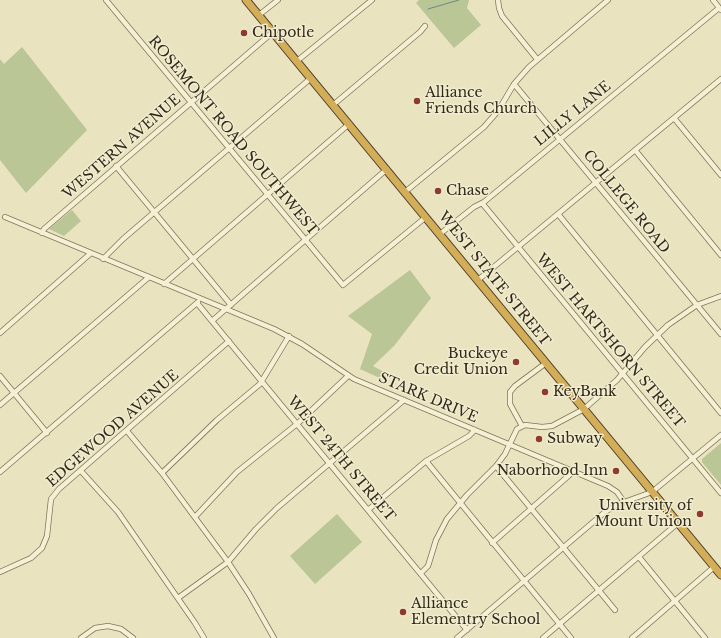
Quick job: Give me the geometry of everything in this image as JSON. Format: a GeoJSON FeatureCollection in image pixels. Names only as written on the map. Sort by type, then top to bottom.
{"type":"FeatureCollection","features":[{"type":"Feature","properties":{"kind":"highway","name":"WEST STATE STREET"},"geometry":{"type":"LineString","coordinates":[[246,0],[721,576]]}},
{"type":"Feature","properties":{"kind":"street","name":"ROSEMONT ROAD SOUTHWEST"},"geometry":{"type":"LineString","coordinates":[[106,0],[344,285],[426,217]]}},
{"type":"Feature","properties":{"kind":"street"},"geometry":{"type":"LineString","coordinates":[[259,15],[278,0]]}},
{"type":"Feature","properties":{"kind":"street"},"geometry":{"type":"LineString","coordinates":[[297,61],[372,0]]}},
{"type":"Feature","properties":{"kind":"street"},"geometry":{"type":"LineString","coordinates":[[498,0],[502,16],[537,59]]}},
{"type":"Feature","properties":{"kind":"street"},"geometry":{"type":"LineString","coordinates":[[405,192],[484,127],[498,111],[514,84],[537,59],[608,0]]}},
{"type":"Feature","properties":{"kind":"street"},"geometry":{"type":"LineString","coordinates":[[713,0],[720,9]]}},
{"type":"Feature","properties":{"kind":"street","name":"LILLY LANE"},"geometry":{"type":"LineString","coordinates":[[440,234],[475,206],[482,203],[720,9]]}},
{"type":"Feature","properties":{"kind":"street"},"geometry":{"type":"LineString","coordinates":[[333,105],[420,32],[425,26]]}},
{"type":"Feature","properties":{"kind":"street","name":"WESTERN AVENUE"},"geometry":{"type":"LineString","coordinates":[[42,234],[44,228],[273,32]]}},
{"type":"Feature","properties":{"kind":"street"},"geometry":{"type":"LineString","coordinates":[[103,258],[154,212],[311,78]]}},
{"type":"Feature","properties":{"kind":"street"},"geometry":{"type":"LineString","coordinates":[[478,280],[720,81]]}},
{"type":"Feature","properties":{"kind":"street","name":"COLLEGE ROAD"},"geometry":{"type":"LineString","coordinates":[[514,84],[721,334]]}},
{"type":"Feature","properties":{"kind":"street"},"geometry":{"type":"LineString","coordinates":[[674,118],[721,175]]}},
{"type":"Feature","properties":{"kind":"street"},"geometry":{"type":"LineString","coordinates":[[164,284],[349,124]]}},
{"type":"Feature","properties":{"kind":"street"},"geometry":{"type":"LineString","coordinates":[[635,150],[721,255]]}},
{"type":"Feature","properties":{"kind":"street"},"geometry":{"type":"LineString","coordinates":[[116,166],[231,305]]}},
{"type":"Feature","properties":{"kind":"street"},"geometry":{"type":"LineString","coordinates":[[212,321],[387,170]]}},
{"type":"Feature","properties":{"kind":"street","name":"WEST HARTSHORN STREET"},"geometry":{"type":"LineString","coordinates":[[482,203],[721,493]]}},
{"type":"Feature","properties":{"kind":"street"},"geometry":{"type":"LineString","coordinates":[[558,214],[721,413]]}},
{"type":"Feature","properties":{"kind":"street","name":"STARK DRIVE"},"geometry":{"type":"LineString","coordinates":[[5,217],[42,234],[149,277],[199,301],[226,309],[289,336],[348,376],[574,471],[613,489],[624,502]]}},
{"type":"Feature","properties":{"kind":"street"},"geometry":{"type":"LineString","coordinates":[[0,333],[91,253]]}},
{"type":"Feature","properties":{"kind":"street"},"geometry":{"type":"LineString","coordinates":[[0,405],[149,277]]}},
{"type":"Feature","properties":{"kind":"street"},"geometry":{"type":"LineString","coordinates":[[421,573],[428,566],[434,545],[444,525],[460,503],[496,466],[510,445],[515,431],[522,426],[552,426],[584,409],[623,373],[657,335],[679,316],[697,305],[721,296]]}},
{"type":"Feature","properties":{"kind":"street"},"geometry":{"type":"LineString","coordinates":[[0,472],[199,301]]}},
{"type":"Feature","properties":{"kind":"street","name":"WEST 24TH STREET"},"geometry":{"type":"LineString","coordinates":[[199,301],[212,321],[467,630]]}},
{"type":"Feature","properties":{"kind":"street"},"geometry":{"type":"LineString","coordinates":[[162,473],[217,420],[262,381],[289,336]]}},
{"type":"Feature","properties":{"kind":"street","name":"EDGEWOOD AVENUE"},"geometry":{"type":"LineString","coordinates":[[0,572],[31,558],[42,548],[48,536],[51,499],[229,341]]}},
{"type":"Feature","properties":{"kind":"street"},"geometry":{"type":"LineString","coordinates":[[522,426],[510,404],[510,392],[515,386],[546,363]]}},
{"type":"Feature","properties":{"kind":"street"},"geometry":{"type":"LineString","coordinates":[[0,376],[47,433]]}},
{"type":"Feature","properties":{"kind":"street"},"geometry":{"type":"LineString","coordinates":[[195,517],[237,472],[297,424],[348,376]]}},
{"type":"Feature","properties":{"kind":"street"},"geometry":{"type":"LineString","coordinates":[[178,598],[228,562],[265,519],[404,400]]}},
{"type":"Feature","properties":{"kind":"street"},"geometry":{"type":"LineString","coordinates":[[368,510],[426,461],[469,436],[475,430]]}},
{"type":"Feature","properties":{"kind":"street"},"geometry":{"type":"LineString","coordinates":[[127,431],[162,473],[228,562],[249,594],[274,638]]}},
{"type":"Feature","properties":{"kind":"street"},"geometry":{"type":"LineString","coordinates":[[457,638],[605,512],[624,502],[652,492],[721,435]]}},
{"type":"Feature","properties":{"kind":"street"},"geometry":{"type":"LineString","coordinates":[[426,461],[571,638]]}},
{"type":"Feature","properties":{"kind":"street"},"geometry":{"type":"LineString","coordinates":[[496,466],[615,610]]}},
{"type":"Feature","properties":{"kind":"street"},"geometry":{"type":"LineString","coordinates":[[81,471],[115,509],[178,598],[204,638]]}},
{"type":"Feature","properties":{"kind":"street"},"geometry":{"type":"LineString","coordinates":[[492,542],[532,509],[574,471]]}},
{"type":"Feature","properties":{"kind":"street"},"geometry":{"type":"LineString","coordinates":[[543,638],[678,523]]}},
{"type":"Feature","properties":{"kind":"street"},"geometry":{"type":"LineString","coordinates":[[639,557],[705,638]]}},
{"type":"Feature","properties":{"kind":"street"},"geometry":{"type":"LineString","coordinates":[[632,638],[714,567]]}},
{"type":"Feature","properties":{"kind":"street"},"geometry":{"type":"LineString","coordinates":[[81,638],[95,628],[108,626],[121,629],[133,638]]}},
{"type":"Feature","properties":{"kind":"green space"},"geometry":{"type":"Polygon","coordinates":[[[419,0],[469,0],[467,8],[481,25],[454,48],[416,3],[419,0]]]}},
{"type":"Feature","properties":{"kind":"green space"},"geometry":{"type":"Polygon","coordinates":[[[22,47],[87,130],[26,193],[0,160],[0,59],[4,64],[22,47]]]}},
{"type":"Feature","properties":{"kind":"green space"},"geometry":{"type":"Polygon","coordinates":[[[72,210],[81,221],[64,236],[49,229],[72,210]]]}},
{"type":"Feature","properties":{"kind":"green space"},"geometry":{"type":"Polygon","coordinates":[[[410,270],[431,298],[394,346],[373,366],[391,376],[384,380],[360,369],[372,334],[348,316],[410,270]]]}},
{"type":"Feature","properties":{"kind":"green space"},"geometry":{"type":"Polygon","coordinates":[[[721,443],[721,485],[702,462],[702,459],[721,443]]]}},
{"type":"Feature","properties":{"kind":"green space"},"geometry":{"type":"Polygon","coordinates":[[[337,514],[362,542],[315,584],[290,556],[337,514]]]}},
{"type":"Feature","properties":{"kind":"waterway"},"geometry":{"type":"LineString","coordinates":[[428,9],[459,0]]}},
{"type":"Feature","properties":{"kind":"place","name":"Chipotle"},"geometry":{"type":"Point","coordinates":[244,33]}},
{"type":"Feature","properties":{"kind":"place","name":"Alliance Friends Church"},"geometry":{"type":"Point","coordinates":[417,101]}},
{"type":"Feature","properties":{"kind":"place","name":"Chase"},"geometry":{"type":"Point","coordinates":[438,191]}},
{"type":"Feature","properties":{"kind":"place","name":"Buckeye Credit Union"},"geometry":{"type":"Point","coordinates":[516,362]}},
{"type":"Feature","properties":{"kind":"place","name":"KeyBank"},"geometry":{"type":"Point","coordinates":[545,392]}},
{"type":"Feature","properties":{"kind":"place","name":"Subway"},"geometry":{"type":"Point","coordinates":[539,439]}},
{"type":"Feature","properties":{"kind":"place","name":"Naborhood Inn"},"geometry":{"type":"Point","coordinates":[616,471]}},
{"type":"Feature","properties":{"kind":"place","name":"University of Mount Union"},"geometry":{"type":"Point","coordinates":[700,514]}},
{"type":"Feature","properties":{"kind":"place","name":"Alliance Elementry School"},"geometry":{"type":"Point","coordinates":[403,612]}}]}
